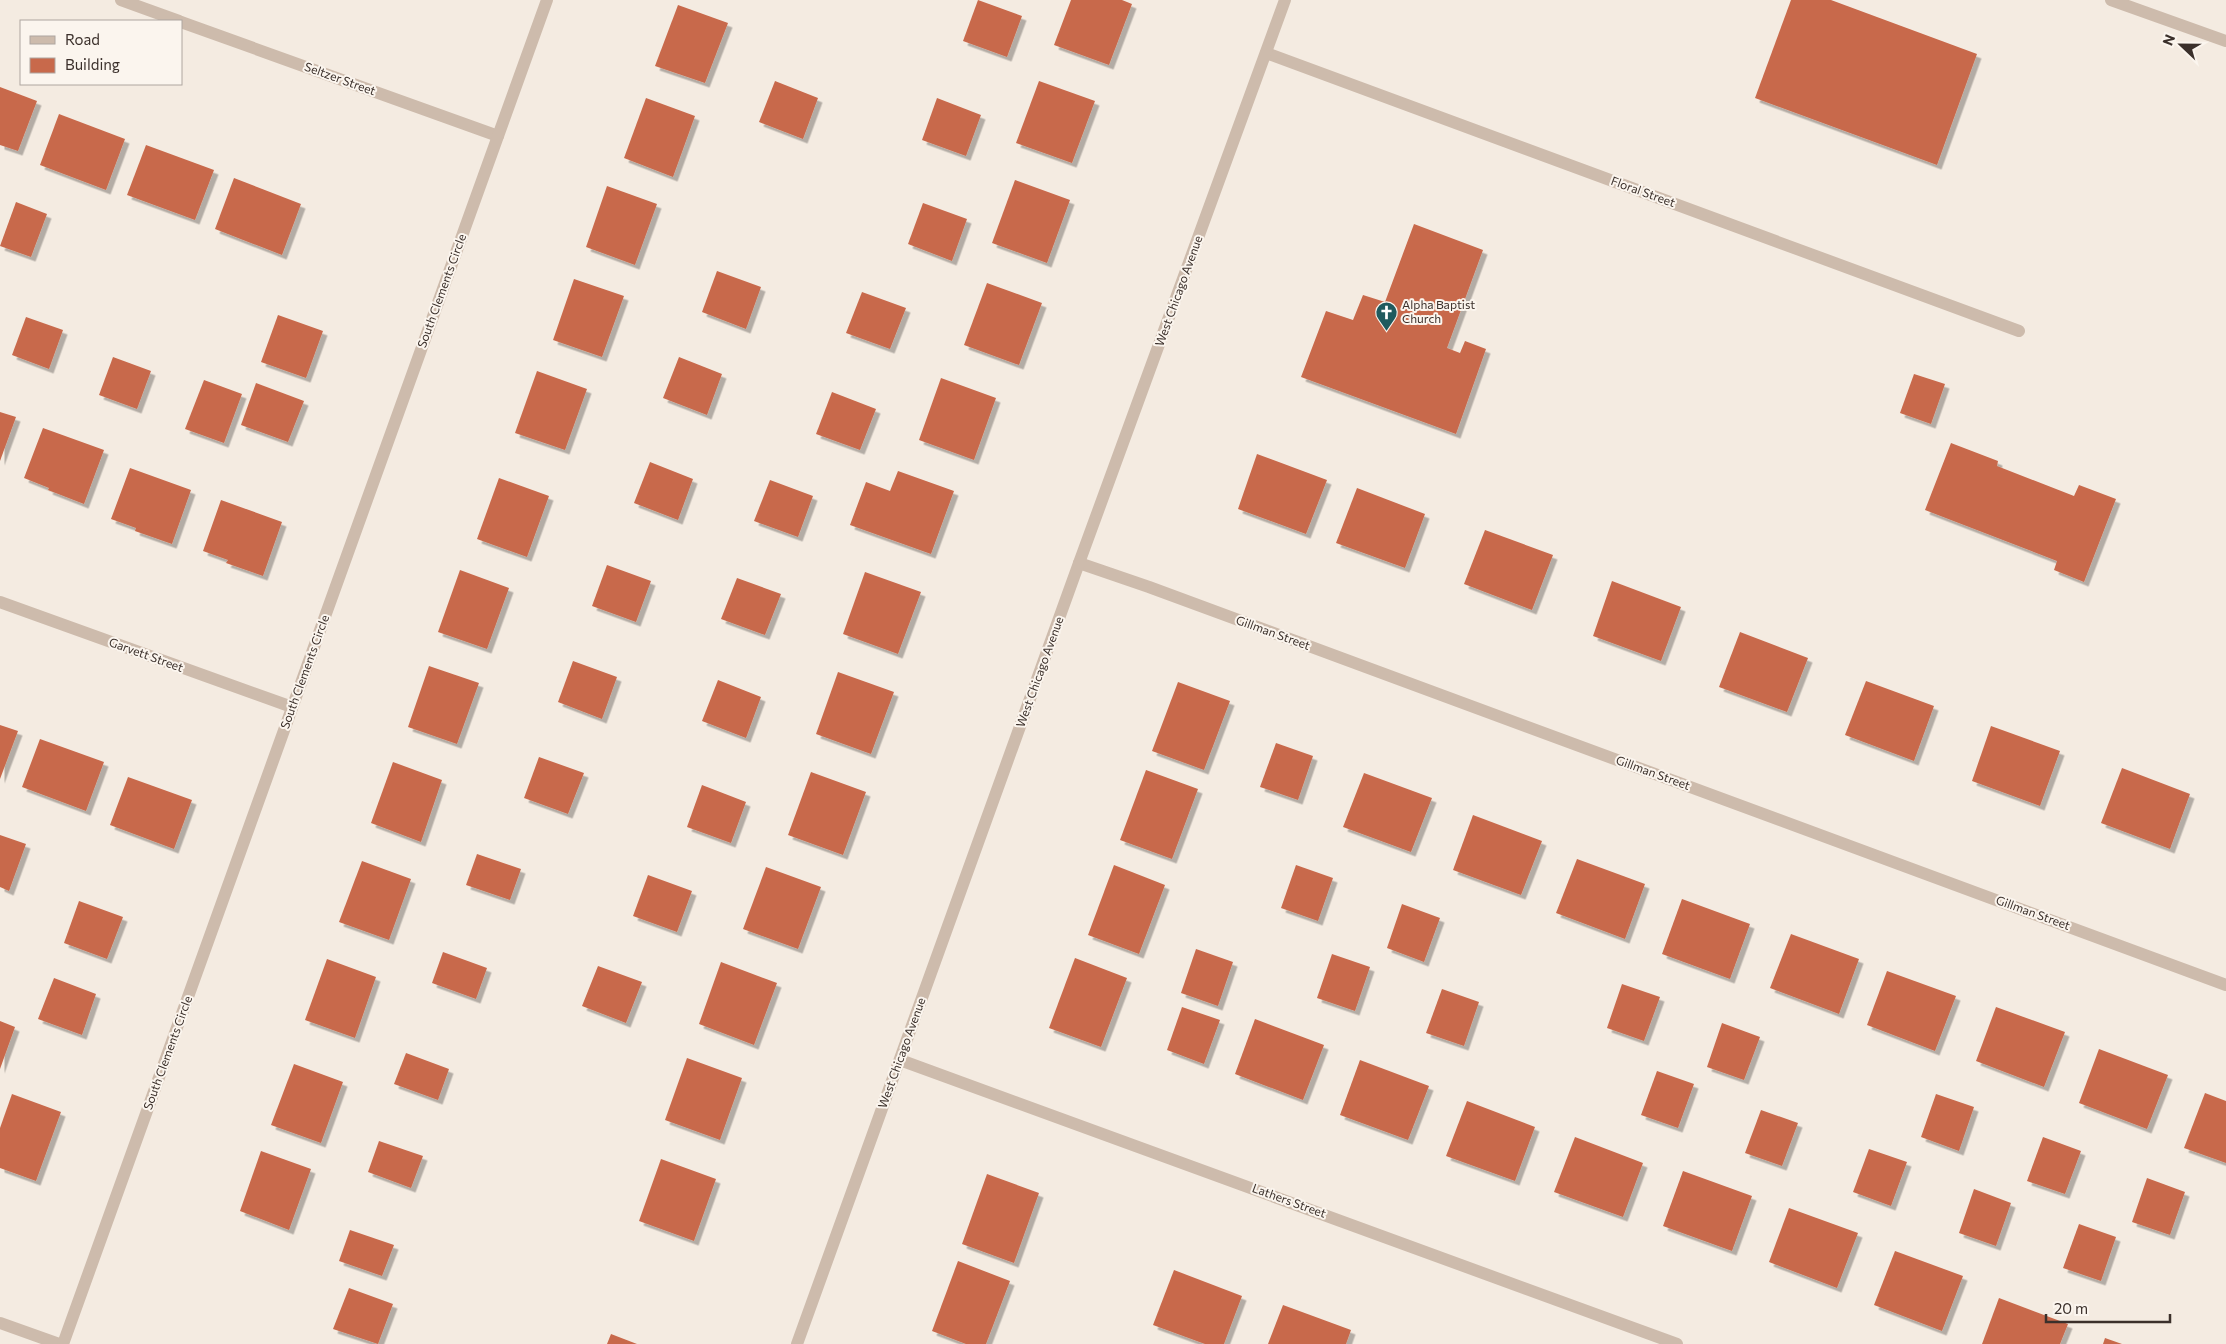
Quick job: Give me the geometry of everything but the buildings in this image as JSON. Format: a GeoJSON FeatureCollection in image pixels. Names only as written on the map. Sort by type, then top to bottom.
{"type":"FeatureCollection","features":[{"type":"Feature","properties":{"kind":"street","name":"Seltzer Street"},"geometry":{"type":"LineString","coordinates":[[121,0],[175,20]]}},
{"type":"Feature","properties":{"kind":"street","name":"South Clements Circle"},"geometry":{"type":"LineString","coordinates":[[63,1344],[547,0]]}},
{"type":"Feature","properties":{"kind":"street","name":"West Chicago Avenue"},"geometry":{"type":"LineString","coordinates":[[797,1344],[1285,0]]}},
{"type":"Feature","properties":{"kind":"street"},"geometry":{"type":"LineString","coordinates":[[2111,0],[2226,41]]}},
{"type":"Feature","properties":{"kind":"street","name":"Seltzer Street"},"geometry":{"type":"LineString","coordinates":[[182,23],[498,136]]}},
{"type":"Feature","properties":{"kind":"street","name":"Floral Street"},"geometry":{"type":"LineString","coordinates":[[1266,54],[2020,331]]}},
{"type":"Feature","properties":{"kind":"street","name":"Gillman Street"},"geometry":{"type":"LineString","coordinates":[[1079,563],[1168,594],[2226,984]]}},
{"type":"Feature","properties":{"kind":"street","name":"Garvett Street"},"geometry":{"type":"LineString","coordinates":[[0,602],[292,707]]}},
{"type":"Feature","properties":{"kind":"street","name":"Lathers Street"},"geometry":{"type":"LineString","coordinates":[[900,1060],[1678,1344]]}},
{"type":"Feature","properties":{"kind":"street"},"geometry":{"type":"LineString","coordinates":[[0,1323],[59,1344]]}},
{"type":"Feature","properties":{"kind":"place","name":"Alpha Baptist Church"},"geometry":{"type":"Point","coordinates":[1386,331]}}]}
